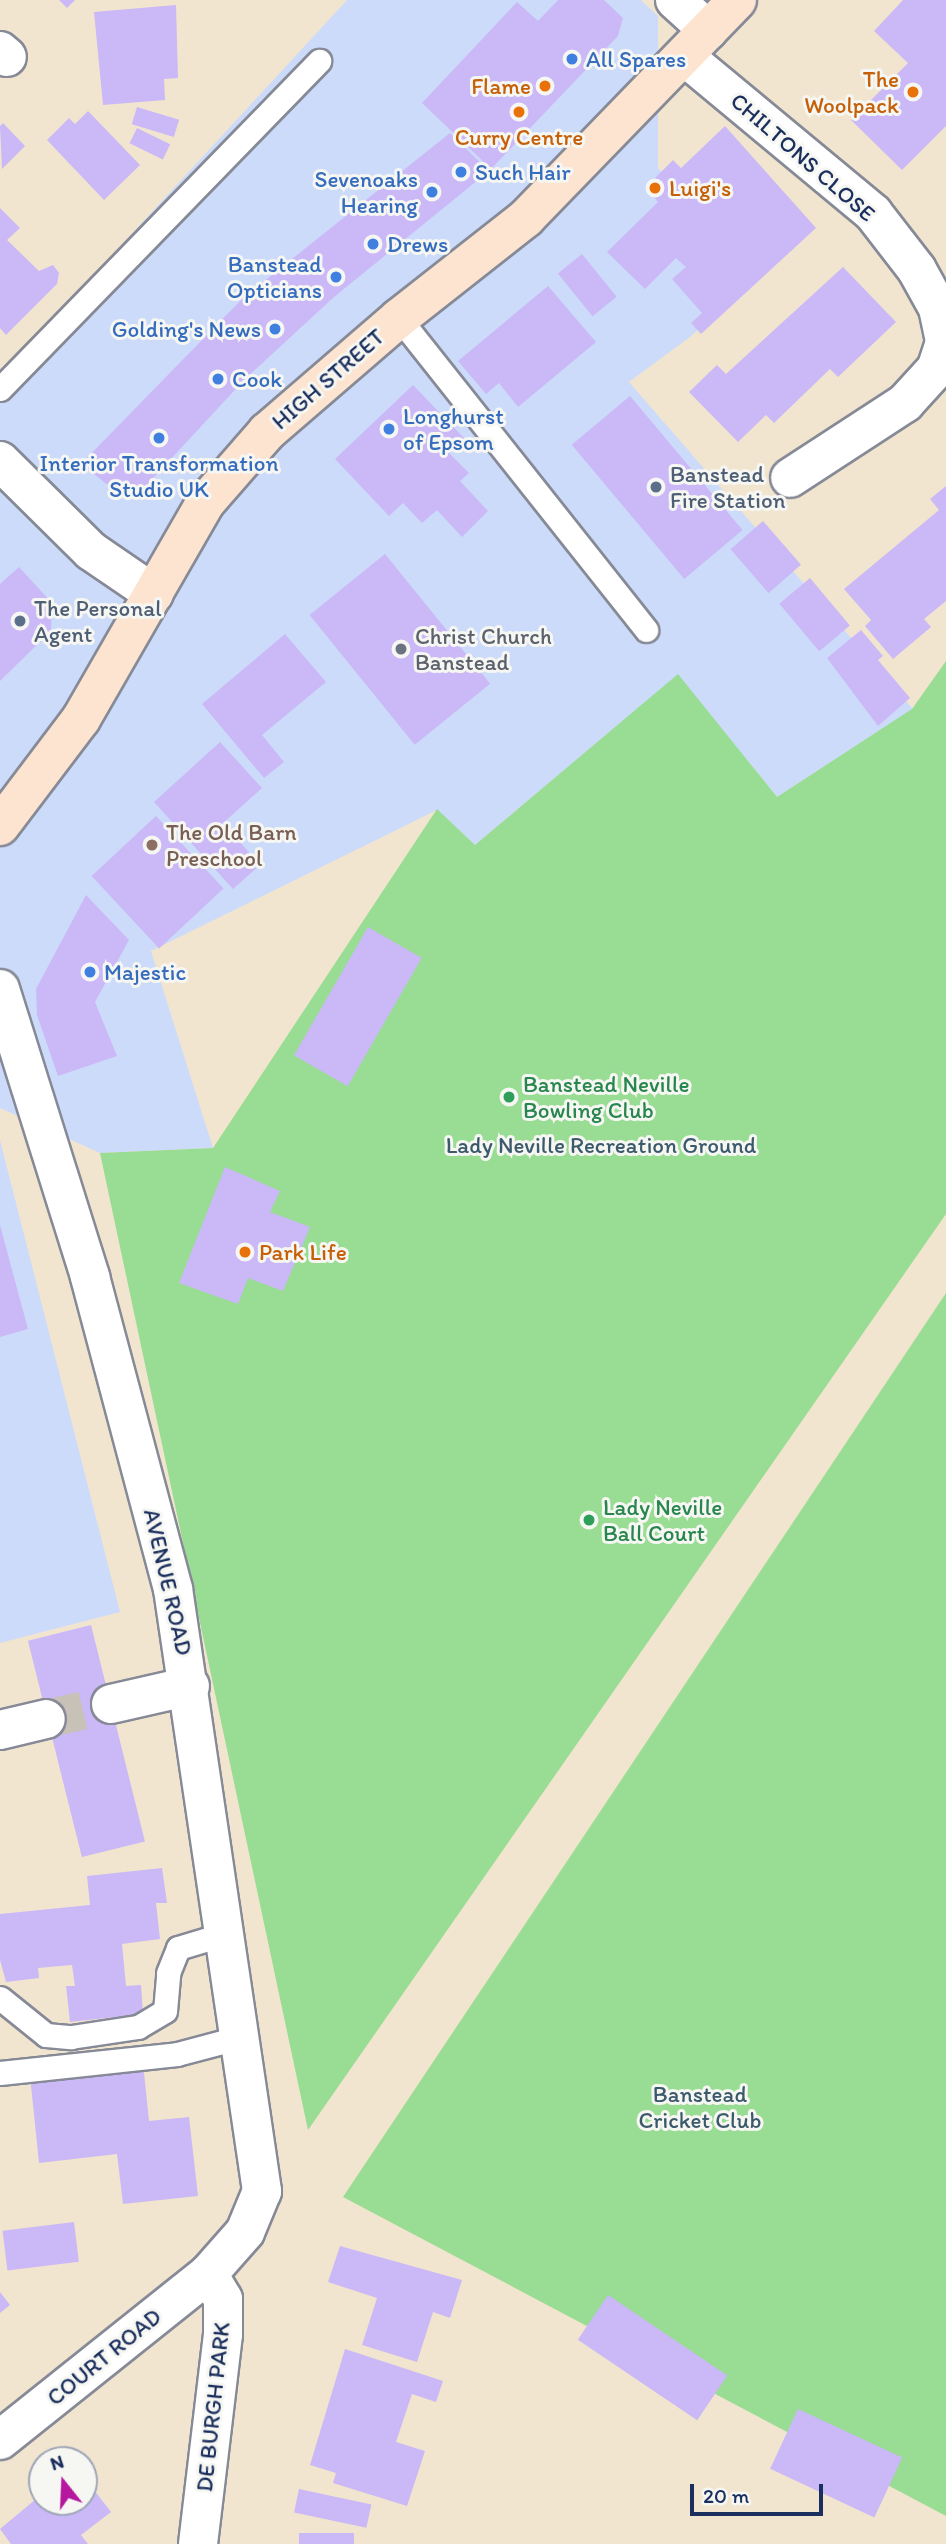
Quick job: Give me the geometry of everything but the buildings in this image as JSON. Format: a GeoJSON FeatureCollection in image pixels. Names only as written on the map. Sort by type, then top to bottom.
{"type":"FeatureCollection","features":[{"type":"Feature","properties":{"kind":"main road","name":"HIGH STREET"},"geometry":{"type":"LineString","coordinates":[[0,826],[81,719],[206,502],[267,432],[399,318],[526,218],[737,0]]}},
{"type":"Feature","properties":{"kind":"street","name":"CHILTONS CLOSE"},"geometry":{"type":"LineString","coordinates":[[675,0],[696,43],[873,214],[917,270],[938,308],[946,342],[936,369],[905,403],[790,478]]}},
{"type":"Feature","properties":{"kind":"street"},"geometry":{"type":"LineString","coordinates":[[0,461],[90,551],[154,594]]}},
{"type":"Feature","properties":{"kind":"street","name":"AVENUE ROAD"},"geometry":{"type":"LineString","coordinates":[[0,989],[90,1277],[173,1589],[190,1686],[221,1935],[262,2191]]}},
{"type":"Feature","properties":{"kind":"street"},"geometry":{"type":"LineString","coordinates":[[111,1704],[190,1686]]}},
{"type":"Feature","properties":{"kind":"street"},"geometry":{"type":"LineString","coordinates":[[0,1730],[46,1719]]}},
{"type":"Feature","properties":{"kind":"street","name":"COURT ROAD"},"geometry":{"type":"LineString","coordinates":[[0,2440],[208,2274],[245,2232],[262,2191]]}},
{"type":"Feature","properties":{"kind":"street","name":"DE BURGH PARK"},"geometry":{"type":"LineString","coordinates":[[198,2544],[223,2334],[223,2299],[208,2274]]}},
{"type":"Feature","properties":{"kind":"lane"},"geometry":{"type":"LineString","coordinates":[[0,390],[319,61]]}},
{"type":"Feature","properties":{"kind":"lane"},"geometry":{"type":"LineString","coordinates":[[399,318],[646,630]]}},
{"type":"Feature","properties":{"kind":"lane"},"geometry":{"type":"LineString","coordinates":[[0,1998],[46,2035],[71,2037],[138,2027],[165,2011],[168,1973],[178,1948],[221,1935]]}},
{"type":"Feature","properties":{"kind":"lane"},"geometry":{"type":"LineString","coordinates":[[0,2073],[177,2054],[237,2038]]}},
{"type":"Feature","properties":{"kind":"shaded area"},"geometry":{"type":"Polygon","coordinates":[[[347,0],[641,0],[658,16],[658,168],[756,276],[690,337],[629,382],[913,709],[777,797],[678,675],[475,845],[437,810],[151,951],[213,1148],[100,1153],[0,1108],[0,377],[347,0]]]}},
{"type":"Feature","properties":{"kind":"shaded area"},"geometry":{"type":"Polygon","coordinates":[[[0,1140],[120,1612],[0,1643],[0,1140]]]}},
{"type":"Feature","properties":{"kind":"green space","name":"Lady Neville Recreation Ground"},"geometry":{"type":"Polygon","coordinates":[[[946,661],[946,1214],[308,2130],[100,1153],[213,1148],[437,809],[475,845],[678,674],[777,797],[912,709],[946,661]]]}},
{"type":"Feature","properties":{"kind":"green space","name":"Banstead Cricket Club"},"geometry":{"type":"Polygon","coordinates":[[[946,1293],[946,2516],[343,2197],[946,1293]]]}},
{"type":"Feature","properties":{"kind":"tunnel"},"geometry":{"type":"LineString","coordinates":[[46,1719],[111,1704]]}},
{"type":"Feature","properties":{"kind":"place","name":"All Spares"},"geometry":{"type":"Point","coordinates":[572,59]}},
{"type":"Feature","properties":{"kind":"place","name":"Flame"},"geometry":{"type":"Point","coordinates":[545,86]}},
{"type":"Feature","properties":{"kind":"place","name":"The Woolpack"},"geometry":{"type":"Point","coordinates":[913,92]}},
{"type":"Feature","properties":{"kind":"place","name":"Curry Centre"},"geometry":{"type":"Point","coordinates":[519,112]}},
{"type":"Feature","properties":{"kind":"place","name":"Such Hair"},"geometry":{"type":"Point","coordinates":[461,172]}},
{"type":"Feature","properties":{"kind":"place","name":"Luigi's"},"geometry":{"type":"Point","coordinates":[655,188]}},
{"type":"Feature","properties":{"kind":"place","name":"Sevenoaks Hearing"},"geometry":{"type":"Point","coordinates":[432,192]}},
{"type":"Feature","properties":{"kind":"place","name":"Drews"},"geometry":{"type":"Point","coordinates":[373,244]}},
{"type":"Feature","properties":{"kind":"place","name":"Banstead Opticians"},"geometry":{"type":"Point","coordinates":[336,277]}},
{"type":"Feature","properties":{"kind":"place","name":"Golding's News"},"geometry":{"type":"Point","coordinates":[275,329]}},
{"type":"Feature","properties":{"kind":"place","name":"Cook"},"geometry":{"type":"Point","coordinates":[218,379]}},
{"type":"Feature","properties":{"kind":"place","name":"Longhurst of Epsom"},"geometry":{"type":"Point","coordinates":[389,429]}},
{"type":"Feature","properties":{"kind":"place","name":"Interior Transformation Studio UK"},"geometry":{"type":"Point","coordinates":[159,438]}},
{"type":"Feature","properties":{"kind":"place","name":"Banstead Fire Station"},"geometry":{"type":"Point","coordinates":[656,487]}},
{"type":"Feature","properties":{"kind":"place","name":"The Personal Agent"},"geometry":{"type":"Point","coordinates":[20,621]}},
{"type":"Feature","properties":{"kind":"place","name":"Christ Church Banstead"},"geometry":{"type":"Point","coordinates":[401,649]}},
{"type":"Feature","properties":{"kind":"place","name":"The Old Barn Preschool"},"geometry":{"type":"Point","coordinates":[152,845]}},
{"type":"Feature","properties":{"kind":"place","name":"Majestic"},"geometry":{"type":"Point","coordinates":[90,972]}},
{"type":"Feature","properties":{"kind":"place","name":"Banstead Neville Bowling Club"},"geometry":{"type":"Point","coordinates":[509,1097]}},
{"type":"Feature","properties":{"kind":"place","name":"Park Life"},"geometry":{"type":"Point","coordinates":[245,1252]}},
{"type":"Feature","properties":{"kind":"place","name":"Lady Neville Ball Court"},"geometry":{"type":"Point","coordinates":[589,1520]}}]}
